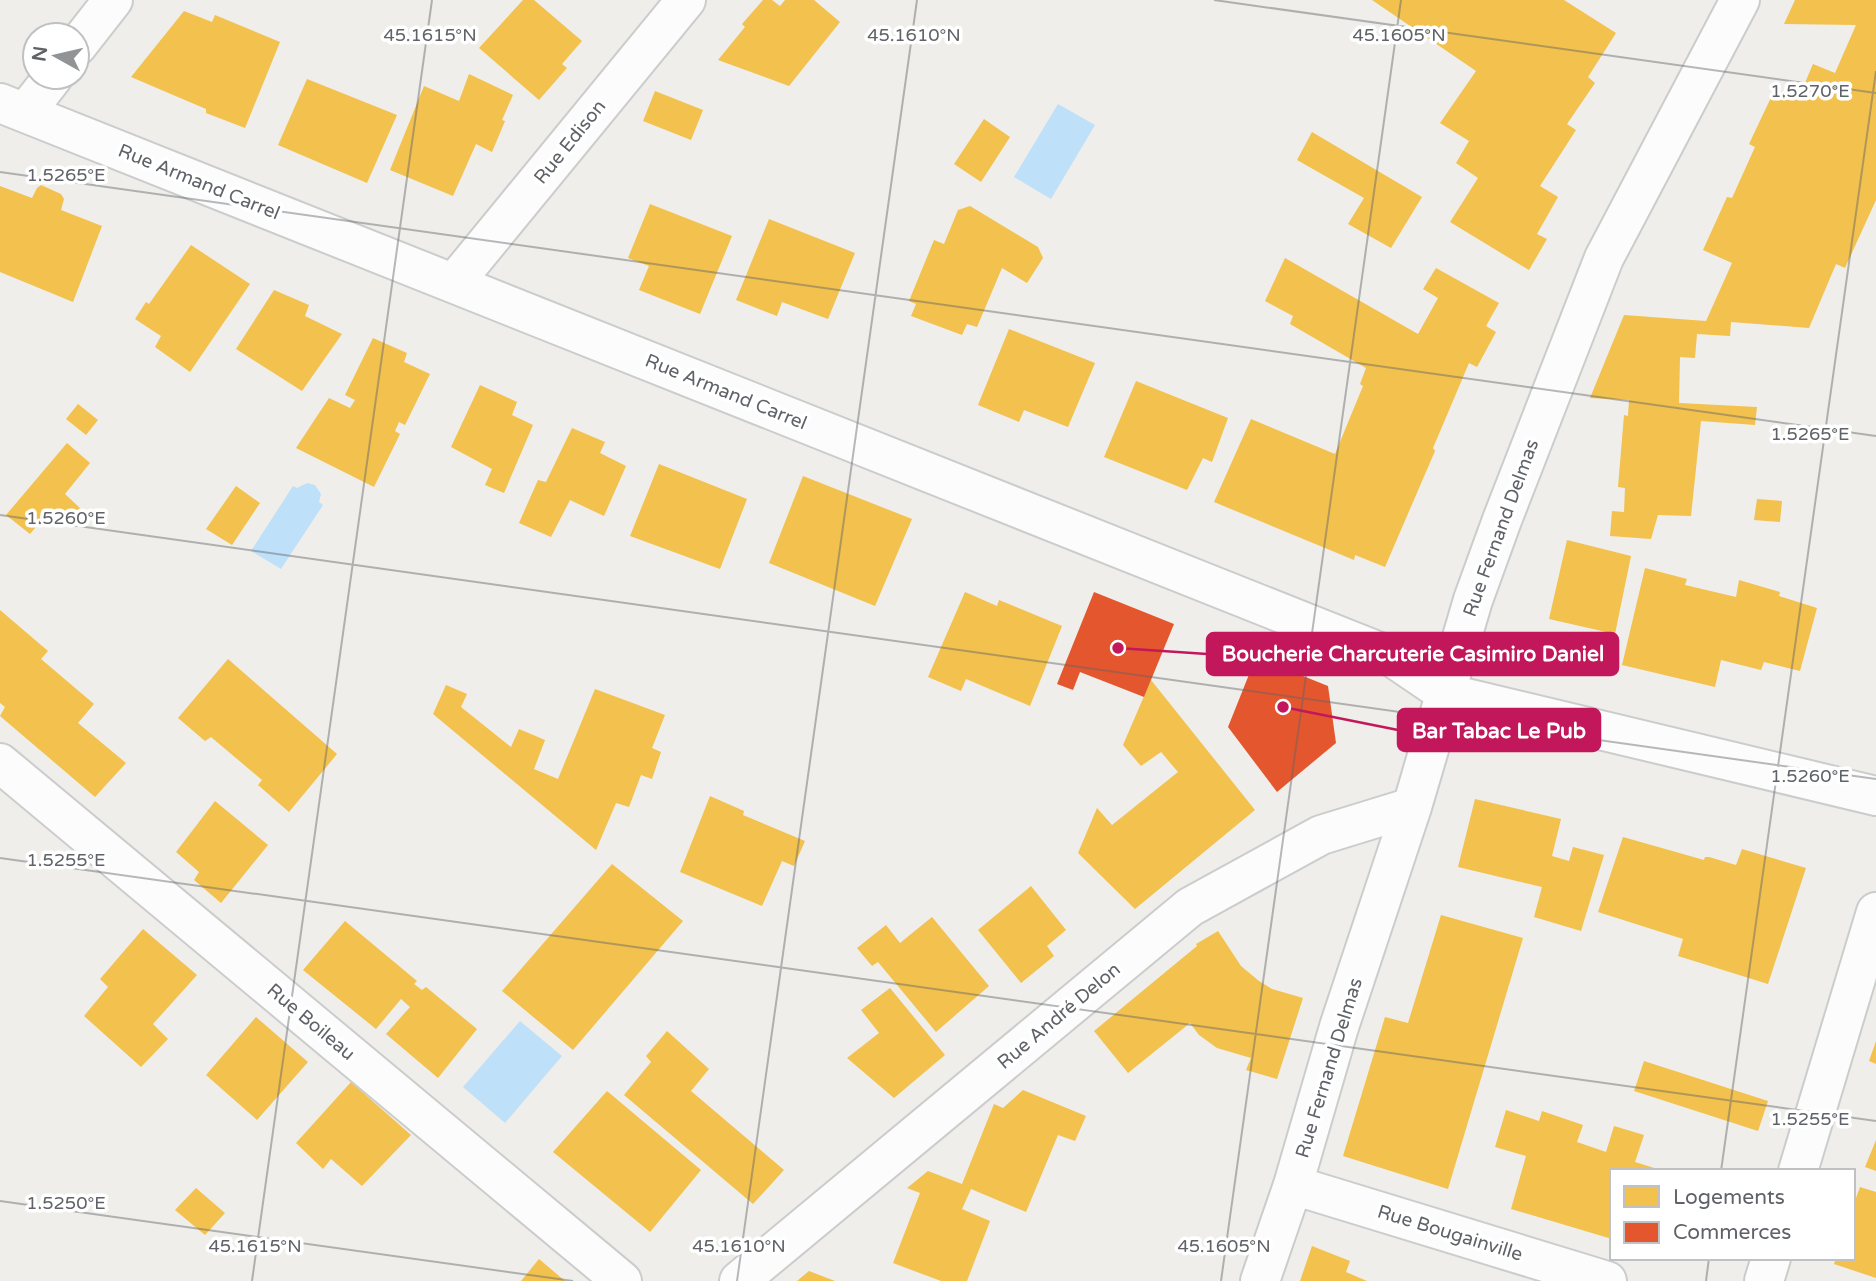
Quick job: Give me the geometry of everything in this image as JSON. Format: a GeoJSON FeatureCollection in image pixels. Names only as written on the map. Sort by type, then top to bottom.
{"type":"FeatureCollection","features":[{"type":"Feature","properties":{"kind":"street"},"geometry":{"type":"LineString","coordinates":[[91,28],[113,0]]}},
{"type":"Feature","properties":{"kind":"street","name":"Rue Edison"},"geometry":{"type":"LineString","coordinates":[[454,283],[686,0]]}},
{"type":"Feature","properties":{"kind":"street","name":"Rue Fernand Delmas"},"geometry":{"type":"LineString","coordinates":[[1260,1281],[1293,1185],[1339,1027],[1412,807],[1473,600],[1502,520],[1604,258],[1740,0]]}},
{"type":"Feature","properties":{"kind":"street"},"geometry":{"type":"LineString","coordinates":[[13,108],[35,91]]}},
{"type":"Feature","properties":{"kind":"street","name":"Rue Armand Carrel"},"geometry":{"type":"LineString","coordinates":[[13,108],[1392,657],[1444,693]]}},
{"type":"Feature","properties":{"kind":"street"},"geometry":{"type":"LineString","coordinates":[[1444,693],[1876,796]]}},
{"type":"Feature","properties":{"kind":"street","name":"Rue Boileau"},"geometry":{"type":"LineString","coordinates":[[0,763],[622,1281]]}},
{"type":"Feature","properties":{"kind":"street","name":"Rue André Delon"},"geometry":{"type":"LineString","coordinates":[[739,1281],[1190,907],[1321,835],[1412,807]]}},
{"type":"Feature","properties":{"kind":"street"},"geometry":{"type":"LineString","coordinates":[[1799,1169],[1876,912]]}},
{"type":"Feature","properties":{"kind":"street","name":"Rue Bougainville"},"geometry":{"type":"LineString","coordinates":[[1293,1185],[1607,1281]]}},
{"type":"Feature","properties":{"kind":"street"},"geometry":{"type":"LineString","coordinates":[[1765,1281],[1770,1260]]}},
{"type":"Feature","properties":{"kind":"water"},"geometry":{"type":"Polygon","coordinates":[[[1058,104],[1095,125],[1051,199],[1014,177],[1058,104]]]}},
{"type":"Feature","properties":{"kind":"water"},"geometry":{"type":"Polygon","coordinates":[[[307,483],[315,485],[321,494],[319,502],[323,505],[281,569],[251,551],[293,486],[297,488],[307,483]]]}},
{"type":"Feature","properties":{"kind":"water"},"geometry":{"type":"Polygon","coordinates":[[[520,1021],[562,1056],[505,1123],[463,1087],[520,1021]]]}},
{"type":"Feature","properties":{"kind":"building: Logements"},"geometry":{"type":"Polygon","coordinates":[[[523,0],[534,0],[582,41],[562,64],[567,68],[539,100],[479,48],[523,0]]]}},
{"type":"Feature","properties":{"kind":"building: Logements"},"geometry":{"type":"Polygon","coordinates":[[[763,0],[772,0],[780,6],[785,0],[814,0],[840,22],[789,86],[718,60],[745,27],[742,24],[763,0]]]}},
{"type":"Feature","properties":{"kind":"building: Logements"},"geometry":{"type":"Polygon","coordinates":[[[1372,0],[1564,0],[1616,33],[1588,77],[1595,83],[1567,124],[1576,130],[1540,186],[1558,197],[1537,234],[1547,239],[1529,270],[1450,222],[1478,178],[1456,163],[1469,141],[1440,123],[1476,71],[1372,0]]]}},
{"type":"Feature","properties":{"kind":"building: Logements"},"geometry":{"type":"Polygon","coordinates":[[[1795,0],[1876,0],[1876,200],[1845,268],[1836,264],[1809,328],[1731,322],[1730,336],[1697,334],[1695,358],[1680,357],[1679,403],[1757,407],[1755,425],[1701,421],[1691,516],[1658,515],[1651,539],[1610,536],[1612,511],[1624,512],[1625,488],[1618,487],[1624,415],[1628,416],[1629,400],[1590,398],[1624,315],[1706,321],[1732,263],[1703,250],[1727,197],[1732,198],[1755,147],[1749,144],[1775,89],[1798,99],[1813,64],[1835,73],[1856,25],[1784,24],[1795,0]]]}},
{"type":"Feature","properties":{"kind":"building: Logements"},"geometry":{"type":"Polygon","coordinates":[[[184,11],[212,22],[215,15],[280,42],[245,128],[206,113],[206,109],[131,77],[184,11]]]}},
{"type":"Feature","properties":{"kind":"building: Logements"},"geometry":{"type":"Polygon","coordinates":[[[469,74],[513,95],[492,152],[476,144],[453,196],[390,170],[424,86],[459,101],[469,74]]]}},
{"type":"Feature","properties":{"kind":"building: Logements"},"geometry":{"type":"Polygon","coordinates":[[[307,79],[397,115],[367,183],[278,145],[307,79]]]}},
{"type":"Feature","properties":{"kind":"building: Logements"},"geometry":{"type":"Polygon","coordinates":[[[655,91],[703,110],[691,140],[643,121],[655,91]]]}},
{"type":"Feature","properties":{"kind":"building: Logements"},"geometry":{"type":"Polygon","coordinates":[[[984,119],[1010,137],[981,182],[954,164],[984,119]]]}},
{"type":"Feature","properties":{"kind":"building: Logements"},"geometry":{"type":"Polygon","coordinates":[[[1312,132],[1422,197],[1391,248],[1348,224],[1364,198],[1297,160],[1312,132]]]}},
{"type":"Feature","properties":{"kind":"building: Logements"},"geometry":{"type":"Polygon","coordinates":[[[41,185],[61,194],[64,199],[61,210],[102,226],[73,302],[0,272],[0,186],[32,198],[41,185]]]}},
{"type":"Feature","properties":{"kind":"building: Logements"},"geometry":{"type":"Polygon","coordinates":[[[650,204],[732,236],[700,314],[639,290],[649,266],[628,258],[650,204]]]}},
{"type":"Feature","properties":{"kind":"building: Logements"},"geometry":{"type":"Polygon","coordinates":[[[970,206],[1038,247],[1043,258],[1027,283],[1002,268],[977,327],[967,324],[962,335],[911,316],[916,304],[909,301],[934,240],[944,244],[958,210],[970,206]]]}},
{"type":"Feature","properties":{"kind":"building: Logements"},"geometry":{"type":"Polygon","coordinates":[[[769,219],[855,253],[828,319],[782,302],[777,316],[736,300],[769,219]]]}},
{"type":"Feature","properties":{"kind":"building: Logements"},"geometry":{"type":"Polygon","coordinates":[[[191,245],[250,284],[190,372],[155,347],[161,336],[135,319],[146,302],[149,304],[191,245]]]}},
{"type":"Feature","properties":{"kind":"building: Logements"},"geometry":{"type":"Polygon","coordinates":[[[1285,258],[1418,334],[1438,298],[1423,289],[1436,268],[1499,303],[1486,326],[1496,332],[1477,367],[1469,363],[1385,567],[1355,555],[1354,560],[1214,502],[1251,419],[1335,454],[1363,386],[1360,384],[1366,368],[1290,324],[1293,316],[1265,301],[1285,258]]]}},
{"type":"Feature","properties":{"kind":"building: Logements"},"geometry":{"type":"Polygon","coordinates":[[[274,290],[309,305],[305,316],[342,334],[302,391],[236,349],[274,290]]]}},
{"type":"Feature","properties":{"kind":"building: Logements"},"geometry":{"type":"Polygon","coordinates":[[[1009,329],[1095,363],[1068,427],[1024,410],[1019,422],[978,405],[1009,329]]]}},
{"type":"Feature","properties":{"kind":"building: Logements"},"geometry":{"type":"Polygon","coordinates":[[[373,338],[407,353],[404,362],[430,374],[405,425],[399,422],[395,431],[400,434],[374,487],[296,448],[329,398],[350,408],[355,400],[345,395],[373,338]]]}},
{"type":"Feature","properties":{"kind":"building: Logements"},"geometry":{"type":"Polygon","coordinates":[[[1136,381],[1228,418],[1212,462],[1203,458],[1187,490],[1104,457],[1136,381]]]}},
{"type":"Feature","properties":{"kind":"building: Logements"},"geometry":{"type":"Polygon","coordinates":[[[480,385],[517,402],[512,415],[533,425],[504,493],[485,485],[492,469],[451,447],[480,385]]]}},
{"type":"Feature","properties":{"kind":"building: Logements"},"geometry":{"type":"Polygon","coordinates":[[[78,404],[98,420],[86,435],[66,419],[78,404]]]}},
{"type":"Feature","properties":{"kind":"building: Logements"},"geometry":{"type":"Polygon","coordinates":[[[572,428],[605,442],[600,453],[626,466],[604,516],[570,500],[551,537],[519,523],[538,480],[546,482],[572,428]]]}},
{"type":"Feature","properties":{"kind":"building: Logements"},"geometry":{"type":"Polygon","coordinates":[[[67,443],[90,463],[65,494],[82,510],[67,526],[49,511],[30,534],[6,515],[67,443]]]}},
{"type":"Feature","properties":{"kind":"building: Logements"},"geometry":{"type":"Polygon","coordinates":[[[659,464],[747,499],[720,569],[630,536],[659,464]]]}},
{"type":"Feature","properties":{"kind":"building: Logements"},"geometry":{"type":"Polygon","coordinates":[[[803,476],[912,519],[875,606],[769,563],[803,476]]]}},
{"type":"Feature","properties":{"kind":"building: Logements"},"geometry":{"type":"Polygon","coordinates":[[[236,486],[260,503],[232,545],[206,529],[236,486]]]}},
{"type":"Feature","properties":{"kind":"building: Logements"},"geometry":{"type":"Polygon","coordinates":[[[1757,499],[1782,501],[1780,522],[1754,520],[1757,499]]]}},
{"type":"Feature","properties":{"kind":"building: Logements"},"geometry":{"type":"Polygon","coordinates":[[[1567,540],[1631,556],[1615,634],[1549,619],[1567,540]]]}},
{"type":"Feature","properties":{"kind":"building: Logements"},"geometry":{"type":"Polygon","coordinates":[[[1645,568],[1687,579],[1685,585],[1736,597],[1739,580],[1780,592],[1779,596],[1817,608],[1800,671],[1764,662],[1761,670],[1721,660],[1715,687],[1622,665],[1645,568]]]}},
{"type":"Feature","properties":{"kind":"building: Logements"},"geometry":{"type":"Polygon","coordinates":[[[965,592],[997,606],[999,600],[1062,626],[1030,706],[966,679],[961,691],[928,677],[965,592]]]}},
{"type":"Feature","properties":{"kind":"building: Logements"},"geometry":{"type":"Polygon","coordinates":[[[0,610],[48,651],[41,659],[94,704],[78,723],[126,763],[95,797],[0,716],[5,707],[0,703],[0,610]]]}},
{"type":"Feature","properties":{"kind":"building: Logements"},"geometry":{"type":"Polygon","coordinates":[[[228,659],[337,754],[289,812],[258,785],[262,780],[211,737],[205,741],[178,718],[228,659]]]}},
{"type":"Feature","properties":{"kind":"building: Logements"},"geometry":{"type":"Polygon","coordinates":[[[1151,680],[1255,810],[1135,909],[1078,853],[1097,808],[1112,825],[1178,772],[1161,752],[1141,766],[1123,745],[1151,680]]]}},
{"type":"Feature","properties":{"kind":"building: Logements"},"geometry":{"type":"Polygon","coordinates":[[[446,685],[467,694],[461,707],[511,747],[519,729],[545,740],[534,769],[558,779],[595,689],[665,715],[652,748],[661,752],[652,779],[641,775],[629,807],[616,803],[596,850],[433,714],[446,685]]]}},
{"type":"Feature","properties":{"kind":"building: Logements"},"geometry":{"type":"Polygon","coordinates":[[[710,796],[744,811],[743,815],[805,841],[794,866],[782,861],[762,906],[680,872],[710,796]]]}},
{"type":"Feature","properties":{"kind":"building: Logements"},"geometry":{"type":"Polygon","coordinates":[[[1475,799],[1561,819],[1552,856],[1569,861],[1573,847],[1604,855],[1581,931],[1534,917],[1542,887],[1458,867],[1475,799]]]}},
{"type":"Feature","properties":{"kind":"building: Logements"},"geometry":{"type":"Polygon","coordinates":[[[215,801],[268,845],[221,903],[194,880],[199,872],[176,852],[215,801]]]}},
{"type":"Feature","properties":{"kind":"building: Logements"},"geometry":{"type":"Polygon","coordinates":[[[1623,837],[1704,860],[1709,857],[1736,865],[1742,849],[1806,868],[1768,984],[1678,956],[1683,939],[1598,912],[1623,837]]]}},
{"type":"Feature","properties":{"kind":"building: Logements"},"geometry":{"type":"Polygon","coordinates":[[[612,864],[683,921],[573,1050],[502,991],[612,864]]]}},
{"type":"Feature","properties":{"kind":"building: Logements"},"geometry":{"type":"Polygon","coordinates":[[[1031,886],[1066,930],[1047,946],[1054,956],[1021,983],[978,930],[1031,886]]]}},
{"type":"Feature","properties":{"kind":"building: Logements"},"geometry":{"type":"Polygon","coordinates":[[[1441,915],[1523,938],[1448,1189],[1343,1156],[1385,1017],[1408,1023],[1441,915]]]}},
{"type":"Feature","properties":{"kind":"building: Logements"},"geometry":{"type":"Polygon","coordinates":[[[932,917],[989,986],[936,1032],[878,962],[872,966],[857,948],[886,925],[900,943],[932,917]]]}},
{"type":"Feature","properties":{"kind":"building: Logements"},"geometry":{"type":"Polygon","coordinates":[[[345,921],[417,981],[414,984],[422,990],[426,987],[477,1029],[438,1078],[386,1034],[410,1007],[401,999],[376,1029],[303,970],[345,921]]]}},
{"type":"Feature","properties":{"kind":"building: Logements"},"geometry":{"type":"Polygon","coordinates":[[[143,929],[197,975],[153,1024],[168,1039],[141,1067],[84,1016],[108,987],[100,979],[143,929]]]}},
{"type":"Feature","properties":{"kind":"building: Logements"},"geometry":{"type":"Polygon","coordinates":[[[1218,931],[1241,966],[1259,981],[1272,989],[1303,998],[1277,1079],[1246,1070],[1251,1058],[1217,1048],[1199,1035],[1190,1023],[1128,1073],[1094,1031],[1197,946],[1196,944],[1218,931]]]}},
{"type":"Feature","properties":{"kind":"building: Logements"},"geometry":{"type":"Polygon","coordinates":[[[890,988],[945,1055],[894,1098],[847,1058],[879,1033],[861,1010],[890,988]]]}},
{"type":"Feature","properties":{"kind":"building: Logements"},"geometry":{"type":"Polygon","coordinates":[[[256,1017],[308,1062],[257,1120],[206,1075],[256,1017]]]}},
{"type":"Feature","properties":{"kind":"building: Logements"},"geometry":{"type":"Polygon","coordinates":[[[667,1031],[709,1069],[691,1091],[784,1170],[753,1204],[624,1095],[651,1062],[646,1056],[667,1031]]]}},
{"type":"Feature","properties":{"kind":"building: Logements"},"geometry":{"type":"Polygon","coordinates":[[[1876,1041],[1876,1064],[1869,1061],[1876,1041]]]}},
{"type":"Feature","properties":{"kind":"building: Logements"},"geometry":{"type":"Polygon","coordinates":[[[1644,1061],[1768,1101],[1758,1131],[1634,1091],[1644,1061]]]}},
{"type":"Feature","properties":{"kind":"building: Logements"},"geometry":{"type":"Polygon","coordinates":[[[351,1082],[411,1135],[362,1186],[331,1159],[323,1169],[296,1143],[351,1082]]]}},
{"type":"Feature","properties":{"kind":"building: Logements"},"geometry":{"type":"Polygon","coordinates":[[[1023,1090],[1086,1116],[1075,1141],[1058,1135],[1026,1212],[971,1189],[962,1209],[990,1221],[967,1281],[941,1281],[893,1263],[920,1193],[907,1188],[928,1171],[962,1184],[994,1104],[1003,1108],[1023,1090]]]}},
{"type":"Feature","properties":{"kind":"building: Logements"},"geometry":{"type":"Polygon","coordinates":[[[607,1091],[701,1170],[650,1232],[553,1152],[607,1091]]]}},
{"type":"Feature","properties":{"kind":"building: Logements"},"geometry":{"type":"Polygon","coordinates":[[[1506,1110],[1539,1121],[1542,1111],[1583,1125],[1577,1142],[1606,1152],[1614,1126],[1644,1135],[1635,1162],[1658,1169],[1610,1169],[1610,1238],[1511,1209],[1526,1156],[1495,1147],[1506,1110]]]}},
{"type":"Feature","properties":{"kind":"building: Logements"},"geometry":{"type":"Polygon","coordinates":[[[1876,1140],[1876,1171],[1865,1167],[1876,1140]]]}},
{"type":"Feature","properties":{"kind":"building: Logements"},"geometry":{"type":"Polygon","coordinates":[[[1860,1187],[1876,1192],[1876,1278],[1834,1264],[1835,1260],[1855,1260],[1855,1201],[1860,1187]]]}},
{"type":"Feature","properties":{"kind":"building: Logements"},"geometry":{"type":"Polygon","coordinates":[[[196,1188],[225,1213],[205,1235],[175,1210],[196,1188]]]}},
{"type":"Feature","properties":{"kind":"building: Logements"},"geometry":{"type":"Polygon","coordinates":[[[1312,1246],[1350,1261],[1346,1272],[1367,1281],[1300,1281],[1312,1246]]]}},
{"type":"Feature","properties":{"kind":"building: Logements"},"geometry":{"type":"Polygon","coordinates":[[[539,1259],[565,1281],[521,1281],[539,1259]]]}},
{"type":"Feature","properties":{"kind":"building: Logements"},"geometry":{"type":"Polygon","coordinates":[[[809,1271],[835,1281],[797,1281],[809,1271]]]}},
{"type":"Feature","properties":{"kind":"building: Commerces"},"geometry":{"type":"Polygon","coordinates":[[[1094,592],[1174,624],[1144,697],[1080,672],[1073,690],[1057,684],[1094,592]]]}},
{"type":"Feature","properties":{"kind":"building: Commerces"},"geometry":{"type":"Polygon","coordinates":[[[1256,657],[1328,686],[1336,743],[1277,792],[1228,727],[1256,657]]]}},
{"type":"Feature","properties":{"kind":"place","name":"Boucherie Charcuterie Casimiro Daniel"},"geometry":{"type":"Point","coordinates":[1118,648]}},
{"type":"Feature","properties":{"kind":"place","name":"Bar Tabac Le Pub"},"geometry":{"type":"Point","coordinates":[1283,707]}}]}
